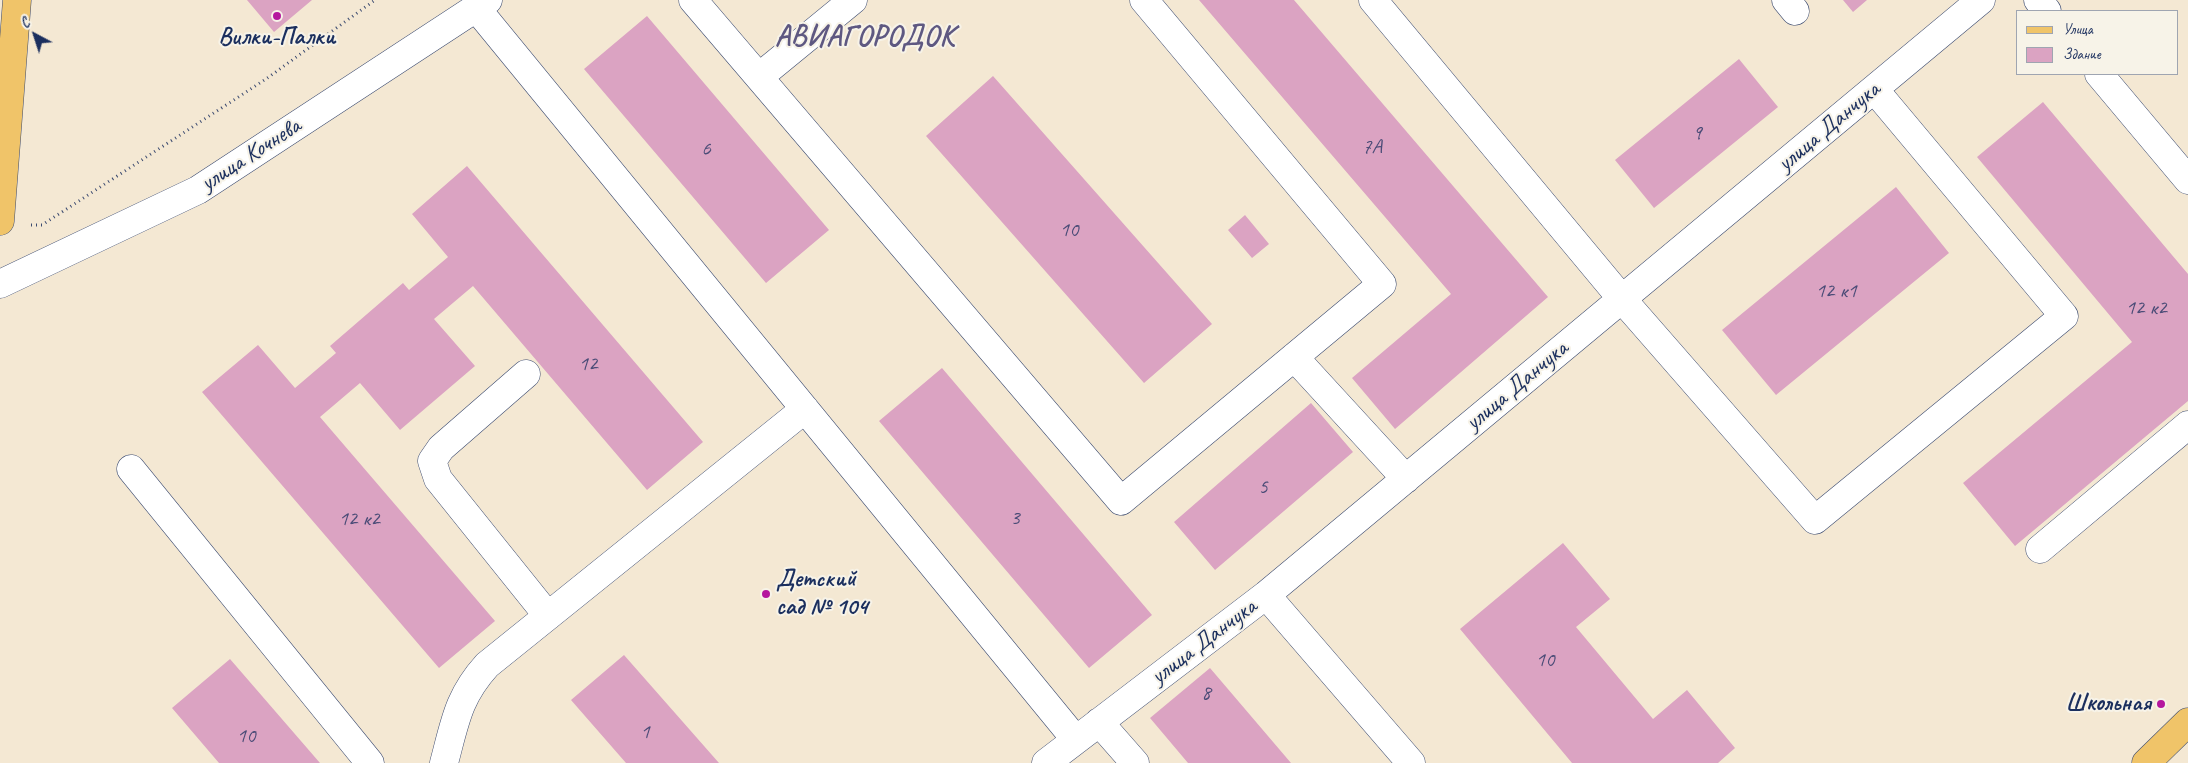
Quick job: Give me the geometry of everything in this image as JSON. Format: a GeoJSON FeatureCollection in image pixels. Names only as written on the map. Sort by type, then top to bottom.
{"type":"FeatureCollection","features":[{"type":"Feature","properties":{"kind":"main road"},"geometry":{"type":"LineString","coordinates":[[13,223],[17,0]]}},
{"type":"Feature","properties":{"kind":"main road"},"geometry":{"type":"LineString","coordinates":[[2146,763],[2188,722]]}},
{"type":"Feature","properties":{"kind":"street"},"geometry":{"type":"LineString","coordinates":[[693,0],[1121,501],[1382,284],[1144,0]]}},
{"type":"Feature","properties":{"kind":"street"},"geometry":{"type":"LineString","coordinates":[[759,77],[853,0]]}},
{"type":"Feature","properties":{"kind":"street"},"geometry":{"type":"LineString","coordinates":[[1373,0],[1622,299],[1814,520],[2064,316],[1874,89]]}},
{"type":"Feature","properties":{"kind":"street","name":"улица Данчука"},"geometry":{"type":"LineString","coordinates":[[1046,763],[1266,595],[1981,0]]}},
{"type":"Feature","properties":{"kind":"street"},"geometry":{"type":"LineString","coordinates":[[2038,0],[2046,10]]}},
{"type":"Feature","properties":{"kind":"street"},"geometry":{"type":"LineString","coordinates":[[482,4],[805,409],[1076,740]]}},
{"type":"Feature","properties":{"kind":"street","name":"улица Кочнева"},"geometry":{"type":"LineString","coordinates":[[0,284],[198,190],[482,4]]}},
{"type":"Feature","properties":{"kind":"street"},"geometry":{"type":"LineString","coordinates":[[2100,75],[2188,180]]}},
{"type":"Feature","properties":{"kind":"street"},"geometry":{"type":"LineString","coordinates":[[1294,357],[1406,479]]}},
{"type":"Feature","properties":{"kind":"street"},"geometry":{"type":"LineString","coordinates":[[526,374],[441,448],[432,460],[438,479],[548,616]]}},
{"type":"Feature","properties":{"kind":"street"},"geometry":{"type":"LineString","coordinates":[[444,763],[461,702],[472,682],[487,665],[805,409]]}},
{"type":"Feature","properties":{"kind":"street"},"geometry":{"type":"LineString","coordinates":[[2040,549],[2188,425]]}},
{"type":"Feature","properties":{"kind":"street"},"geometry":{"type":"LineString","coordinates":[[130,469],[370,763]]}},
{"type":"Feature","properties":{"kind":"street"},"geometry":{"type":"LineString","coordinates":[[1266,595],[1411,763]]}},
{"type":"Feature","properties":{"kind":"street"},"geometry":{"type":"LineString","coordinates":[[1099,722],[1135,763]]}},
{"type":"Feature","properties":{"kind":"path"},"geometry":{"type":"LineString","coordinates":[[13,223],[42,225],[266,79],[375,0]]}},
{"type":"Feature","properties":{"kind":"building","name":"Вилки-Палки"},"geometry":{"type":"Polygon","coordinates":[[[247,0],[312,0],[274,32],[247,0]]]}},
{"type":"Feature","properties":{"kind":"building"},"geometry":{"type":"Polygon","coordinates":[[[1199,0],[1294,0],[1548,297],[1395,429],[1352,378],[1451,294],[1199,0]]]}},
{"type":"Feature","properties":{"kind":"building"},"geometry":{"type":"Polygon","coordinates":[[[1843,0],[1867,0],[1853,12],[1843,0]]]}},
{"type":"Feature","properties":{"kind":"building"},"geometry":{"type":"Polygon","coordinates":[[[647,16],[829,230],[766,283],[584,69],[647,16]]]}},
{"type":"Feature","properties":{"kind":"building"},"geometry":{"type":"Polygon","coordinates":[[[1739,59],[1778,107],[1654,208],[1615,160],[1739,59]]]}},
{"type":"Feature","properties":{"kind":"building"},"geometry":{"type":"Polygon","coordinates":[[[993,76],[1212,324],[1144,383],[926,136],[993,76]]]}},
{"type":"Feature","properties":{"kind":"building"},"geometry":{"type":"Polygon","coordinates":[[[2043,102],[2188,274],[2188,401],[2015,546],[1963,483],[2132,342],[1977,157],[2043,102]]]}},
{"type":"Feature","properties":{"kind":"building"},"geometry":{"type":"Polygon","coordinates":[[[467,166],[703,442],[647,490],[473,286],[434,319],[475,366],[400,430],[360,383],[320,417],[495,621],[439,668],[202,392],[258,345],[295,388],[336,353],[330,346],[403,283],[409,290],[448,257],[412,214],[467,166]]]}},
{"type":"Feature","properties":{"kind":"building"},"geometry":{"type":"Polygon","coordinates":[[[1896,187],[1949,253],[1776,395],[1722,330],[1896,187]]]}},
{"type":"Feature","properties":{"kind":"building"},"geometry":{"type":"Polygon","coordinates":[[[1245,215],[1269,244],[1252,258],[1228,230],[1245,215]]]}},
{"type":"Feature","properties":{"kind":"building"},"geometry":{"type":"Polygon","coordinates":[[[942,368],[1152,615],[1089,668],[879,421],[942,368]]]}},
{"type":"Feature","properties":{"kind":"building"},"geometry":{"type":"Polygon","coordinates":[[[1311,403],[1353,452],[1215,570],[1174,522],[1311,403]]]}},
{"type":"Feature","properties":{"kind":"building"},"geometry":{"type":"Polygon","coordinates":[[[1563,543],[1610,599],[1576,627],[1653,719],[1687,690],[1735,748],[1718,763],[1572,763],[1460,629],[1563,543]]]}},
{"type":"Feature","properties":{"kind":"building"},"geometry":{"type":"Polygon","coordinates":[[[624,655],[719,763],[626,763],[571,700],[624,655]]]}},
{"type":"Feature","properties":{"kind":"building"},"geometry":{"type":"Polygon","coordinates":[[[230,659],[320,763],[219,763],[172,708],[230,659]]]}},
{"type":"Feature","properties":{"kind":"building"},"geometry":{"type":"Polygon","coordinates":[[[1210,668],[1291,763],[1188,763],[1150,718],[1210,668]]]}},
{"type":"Feature","properties":{"kind":"place","name":"Вилки-Палки"},"geometry":{"type":"Point","coordinates":[277,16]}},
{"type":"Feature","properties":{"kind":"place","name":"Детский сад № 104"},"geometry":{"type":"Point","coordinates":[766,594]}},
{"type":"Feature","properties":{"kind":"place","name":"Школьная"},"geometry":{"type":"Point","coordinates":[2161,704]}},
{"type":"Feature","properties":{"kind":"district","name":"АВИАГОРОДОК"},"geometry":{"type":"Point","coordinates":[865,37]}}]}
